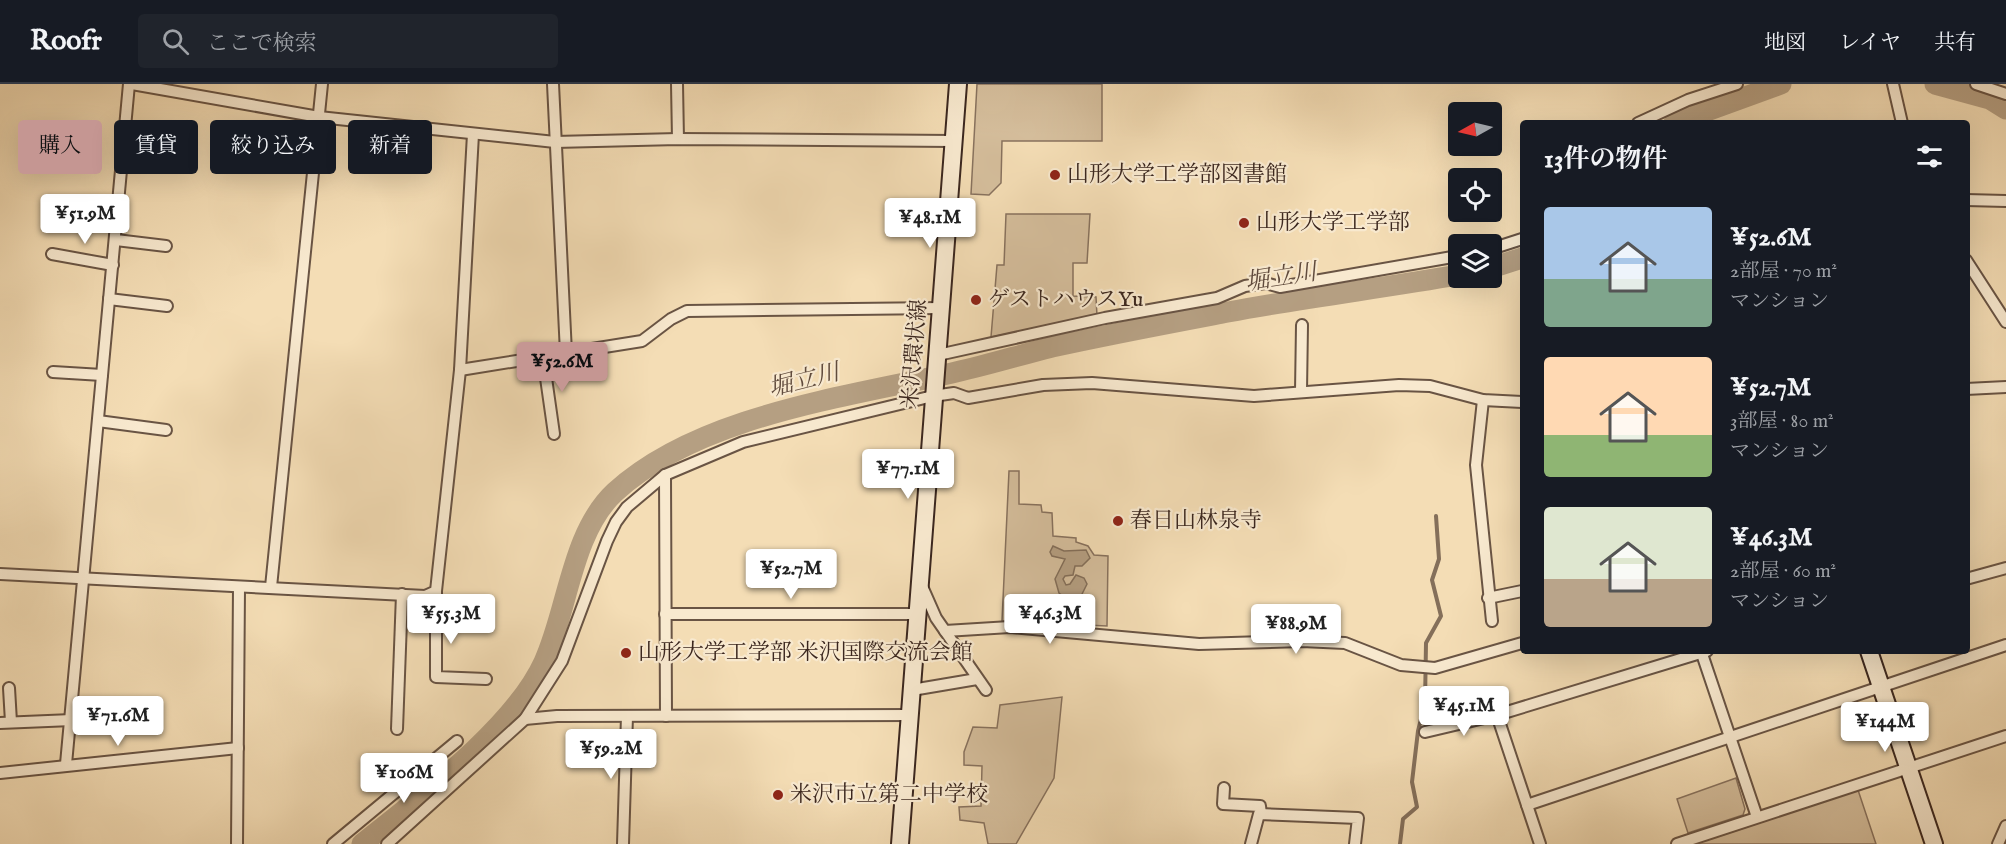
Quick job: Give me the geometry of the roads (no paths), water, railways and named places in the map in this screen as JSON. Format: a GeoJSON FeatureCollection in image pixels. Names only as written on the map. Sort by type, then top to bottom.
{"type":"FeatureCollection","features":[{"type":"Feature","properties":{"kind":"main road","name":"米沢環状線"},"geometry":{"type":"LineString","coordinates":[[900,844],[958,84]]}},
{"type":"Feature","properties":{"kind":"main road"},"geometry":{"type":"LineString","coordinates":[[1870,654],[1934,844]]}},
{"type":"Feature","properties":{"kind":"street"},"geometry":{"type":"LineString","coordinates":[[66,764],[131,84],[320,117],[555,142],[954,141]]}},
{"type":"Feature","properties":{"kind":"street"},"geometry":{"type":"LineString","coordinates":[[271,588],[322,84]]}},
{"type":"Feature","properties":{"kind":"street"},"geometry":{"type":"LineString","coordinates":[[553,84],[566,353]]}},
{"type":"Feature","properties":{"kind":"street"},"geometry":{"type":"LineString","coordinates":[[677,84],[678,140]]}},
{"type":"Feature","properties":{"kind":"street"},"geometry":{"type":"LineString","coordinates":[[1645,120],[1688,100],[1737,84]]}},
{"type":"Feature","properties":{"kind":"street"},"geometry":{"type":"LineString","coordinates":[[1976,84],[2006,94]]}},
{"type":"Feature","properties":{"kind":"street"},"geometry":{"type":"LineString","coordinates":[[1893,86],[1901,120]]}},
{"type":"Feature","properties":{"kind":"street"},"geometry":{"type":"LineString","coordinates":[[473,134],[460,370],[436,591],[436,677],[486,679]]}},
{"type":"Feature","properties":{"kind":"street"},"geometry":{"type":"LineString","coordinates":[[1970,200],[2006,201]]}},
{"type":"Feature","properties":{"kind":"street"},"geometry":{"type":"LineString","coordinates":[[116,240],[166,246]]}},
{"type":"Feature","properties":{"kind":"street"},"geometry":{"type":"LineString","coordinates":[[1502,245],[1520,240]]}},
{"type":"Feature","properties":{"kind":"street"},"geometry":{"type":"LineString","coordinates":[[52,254],[113,265]]}},
{"type":"Feature","properties":{"kind":"street"},"geometry":{"type":"LineString","coordinates":[[937,357],[1105,318],[1216,298],[1245,286],[1265,283],[1280,287],[1448,258]]}},
{"type":"Feature","properties":{"kind":"street"},"geometry":{"type":"LineString","coordinates":[[1970,266],[2006,320]]}},
{"type":"Feature","properties":{"kind":"street"},"geometry":{"type":"LineString","coordinates":[[109,299],[167,306]]}},
{"type":"Feature","properties":{"kind":"street"},"geometry":{"type":"LineString","coordinates":[[460,370],[642,341],[670,319],[687,311],[942,308]]}},
{"type":"Feature","properties":{"kind":"street"},"geometry":{"type":"LineString","coordinates":[[1301,391],[1302,325]]}},
{"type":"Feature","properties":{"kind":"street"},"geometry":{"type":"LineString","coordinates":[[543,357],[554,434]]}},
{"type":"Feature","properties":{"kind":"street"},"geometry":{"type":"LineString","coordinates":[[53,372],[102,375]]}},
{"type":"Feature","properties":{"kind":"street"},"geometry":{"type":"LineString","coordinates":[[387,844],[525,719],[562,661],[616,522],[627,507],[665,475],[743,442],[934,394],[954,393],[969,398],[1043,385],[1092,383],[1254,396],[1350,387],[1430,386],[1483,400],[1520,402]]}},
{"type":"Feature","properties":{"kind":"street"},"geometry":{"type":"LineString","coordinates":[[1970,389],[2006,387]]}},
{"type":"Feature","properties":{"kind":"street"},"geometry":{"type":"LineString","coordinates":[[1483,400],[1476,465],[1492,621]]}},
{"type":"Feature","properties":{"kind":"street"},"geometry":{"type":"LineString","coordinates":[[99,421],[166,430]]}},
{"type":"Feature","properties":{"kind":"street"},"geometry":{"type":"LineString","coordinates":[[665,475],[666,716]]}},
{"type":"Feature","properties":{"kind":"street"},"geometry":{"type":"LineString","coordinates":[[1970,578],[2006,568]]}},
{"type":"Feature","properties":{"kind":"street"},"geometry":{"type":"LineString","coordinates":[[0,574],[425,597],[436,591]]}},
{"type":"Feature","properties":{"kind":"street"},"geometry":{"type":"LineString","coordinates":[[919,578],[945,631],[986,690]]}},
{"type":"Feature","properties":{"kind":"street"},"geometry":{"type":"LineString","coordinates":[[237,844],[240,588]]}},
{"type":"Feature","properties":{"kind":"street"},"geometry":{"type":"LineString","coordinates":[[1488,598],[1520,591]]}},
{"type":"Feature","properties":{"kind":"street"},"geometry":{"type":"LineString","coordinates":[[397,729],[402,594]]}},
{"type":"Feature","properties":{"kind":"street"},"geometry":{"type":"LineString","coordinates":[[665,614],[918,614]]}},
{"type":"Feature","properties":{"kind":"street"},"geometry":{"type":"LineString","coordinates":[[945,631],[1010,627],[1199,644],[1302,641],[1346,643],[1401,665],[1435,668],[1520,644]]}},
{"type":"Feature","properties":{"kind":"street"},"geometry":{"type":"LineString","coordinates":[[1527,805],[2006,645]]}},
{"type":"Feature","properties":{"kind":"street"},"geometry":{"type":"LineString","coordinates":[[1425,732],[1497,715],[1696,654]]}},
{"type":"Feature","properties":{"kind":"street"},"geometry":{"type":"LineString","coordinates":[[1704,654],[1757,817]]}},
{"type":"Feature","properties":{"kind":"street"},"geometry":{"type":"LineString","coordinates":[[912,690],[977,679]]}},
{"type":"Feature","properties":{"kind":"street"},"geometry":{"type":"LineString","coordinates":[[9,688],[5,723],[72,720]]}},
{"type":"Feature","properties":{"kind":"street"},"geometry":{"type":"LineString","coordinates":[[525,719],[627,716],[910,715]]}},
{"type":"Feature","properties":{"kind":"street"},"geometry":{"type":"LineString","coordinates":[[1497,715],[1540,844]]}},
{"type":"Feature","properties":{"kind":"street"},"geometry":{"type":"LineString","coordinates":[[623,844],[627,716]]}},
{"type":"Feature","properties":{"kind":"street"},"geometry":{"type":"LineString","coordinates":[[1680,844],[2006,735]]}},
{"type":"Feature","properties":{"kind":"street"},"geometry":{"type":"LineString","coordinates":[[333,844],[457,741]]}},
{"type":"Feature","properties":{"kind":"street"},"geometry":{"type":"LineString","coordinates":[[0,773],[66,764],[238,748]]}},
{"type":"Feature","properties":{"kind":"street"},"geometry":{"type":"LineString","coordinates":[[1224,788],[1224,804],[1260,806],[1261,814]]}},
{"type":"Feature","properties":{"kind":"street"},"geometry":{"type":"LineString","coordinates":[[1251,844],[1258,814],[1358,818],[1355,844]]}},
{"type":"Feature","properties":{"kind":"street"},"geometry":{"type":"LineString","coordinates":[[1998,844],[2006,826]]}},
{"type":"Feature","properties":{"kind":"waterway","name":"堀立川"},"geometry":{"type":"LineString","coordinates":[[1682,120],[1781,84]]}},
{"type":"Feature","properties":{"kind":"waterway","name":"堀立川"},"geometry":{"type":"LineString","coordinates":[[1935,84],[1990,99],[2006,109]]}},
{"type":"Feature","properties":{"kind":"waterway","name":"堀立川"},"geometry":{"type":"LineString","coordinates":[[1502,264],[1520,259]]}},
{"type":"Feature","properties":{"kind":"waterway","name":"堀立川"},"geometry":{"type":"LineString","coordinates":[[362,844],[463,761],[511,712],[530,687],[544,662],[580,550],[600,509],[615,492],[649,466],[689,444],[776,412],[968,369],[1052,347],[1257,307],[1448,277]]}},
{"type":"Feature","properties":{"kind":"waterway"},"geometry":{"type":"LineString","coordinates":[[1400,844],[1403,819],[1417,807],[1412,782],[1418,731],[1425,703],[1426,643],[1441,616],[1432,580],[1439,559],[1436,516]]}},
{"type":"Feature","properties":{"kind":"place","name":"山形大学工学部図書館"},"geometry":{"type":"Point","coordinates":[1055,175]}},
{"type":"Feature","properties":{"kind":"place","name":"山形大学工学部"},"geometry":{"type":"Point","coordinates":[1244,223]}},
{"type":"Feature","properties":{"kind":"place","name":"ゲストハウスYu"},"geometry":{"type":"Point","coordinates":[976,300]}},
{"type":"Feature","properties":{"kind":"place","name":"春日山林泉寺"},"geometry":{"type":"Point","coordinates":[1118,521]}},
{"type":"Feature","properties":{"kind":"place","name":"山形大学工学部 米沢国際交流会館"},"geometry":{"type":"Point","coordinates":[626,653]}},
{"type":"Feature","properties":{"kind":"place","name":"米沢市立第二中学校"},"geometry":{"type":"Point","coordinates":[778,795]}}]}
